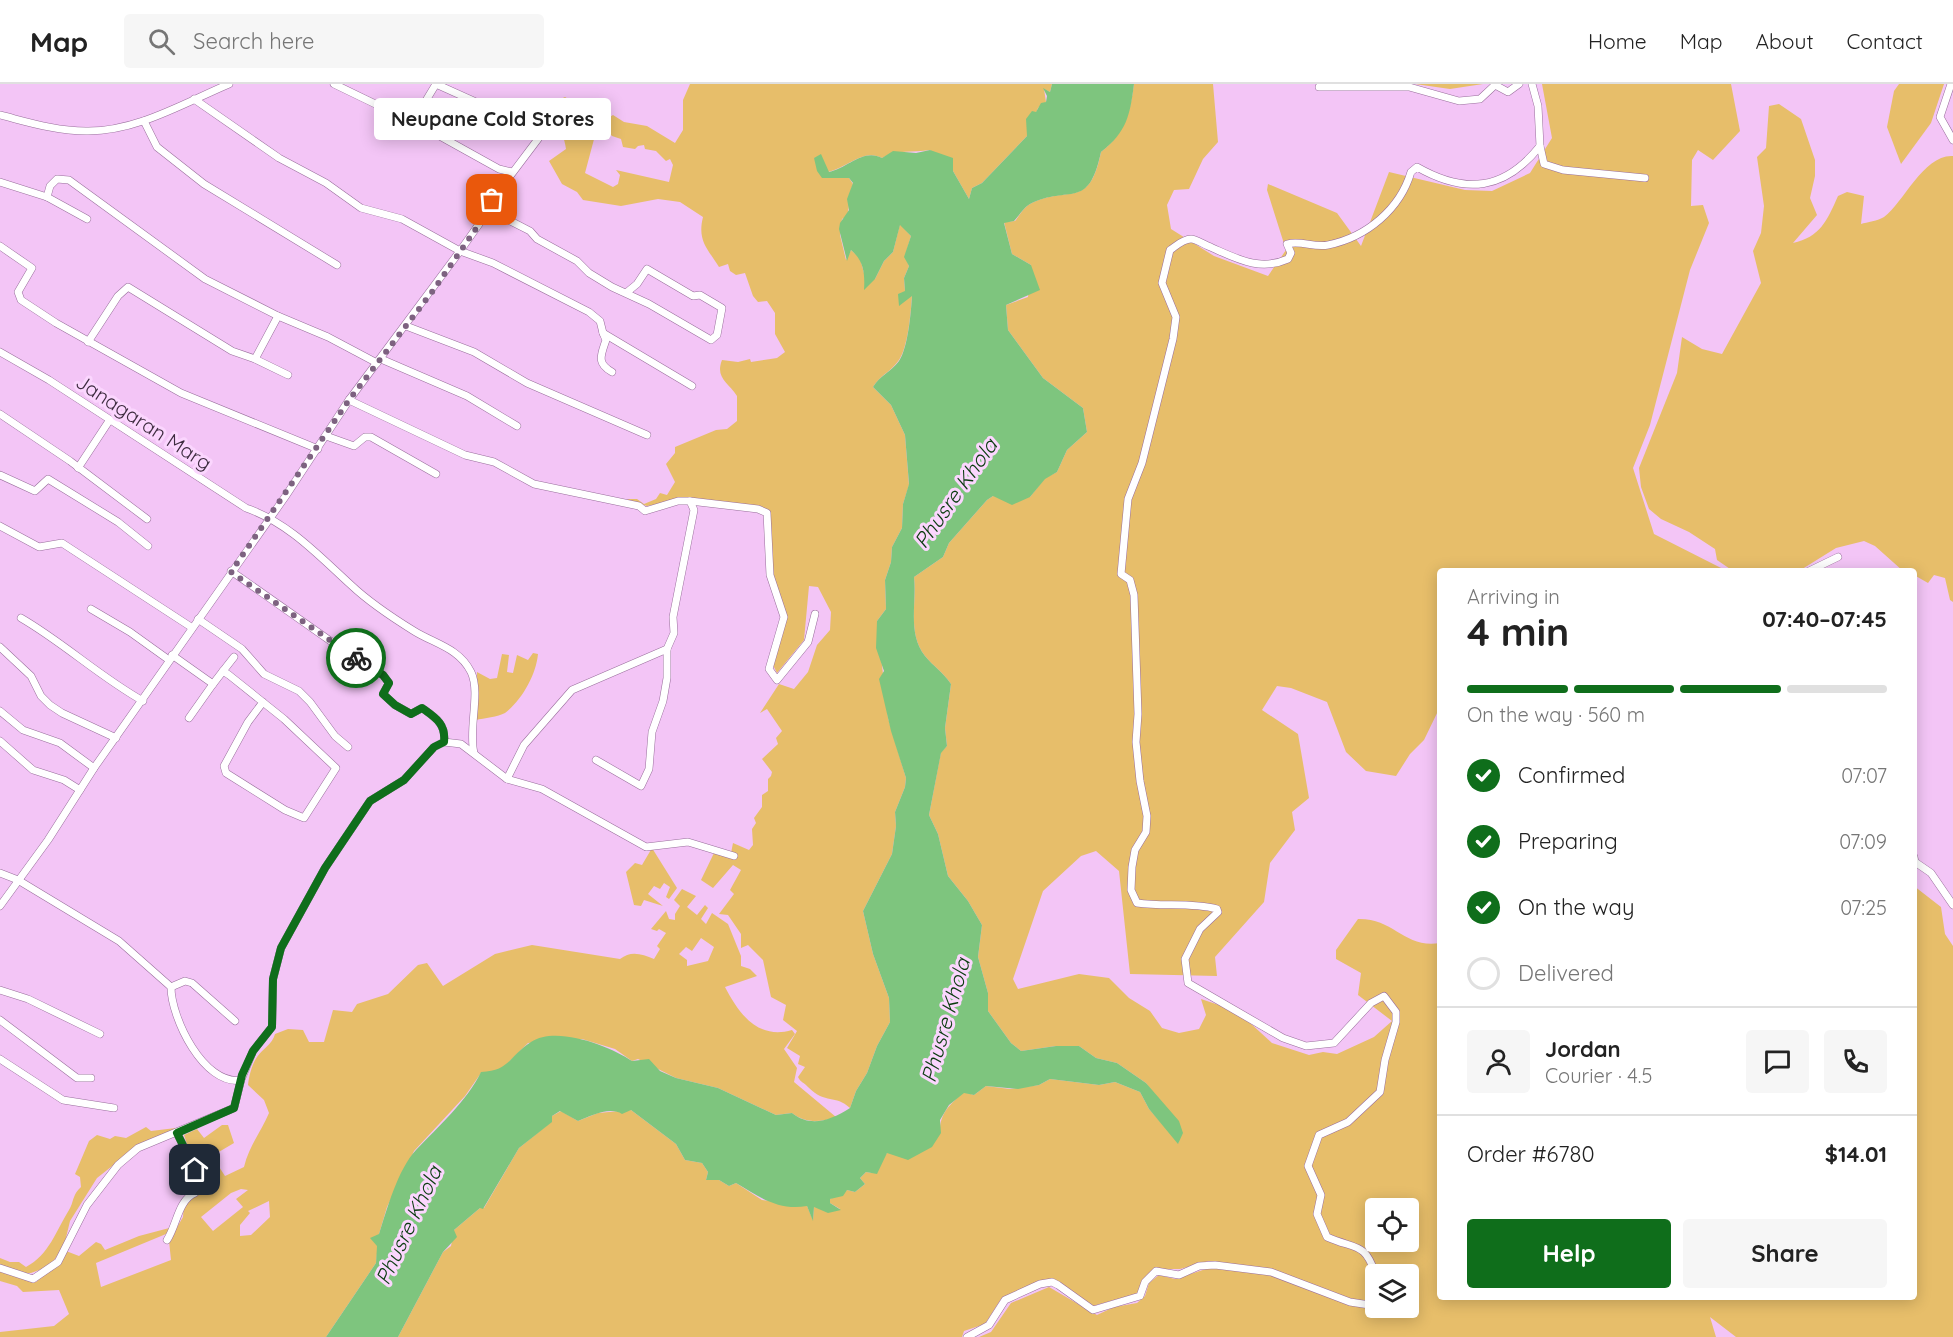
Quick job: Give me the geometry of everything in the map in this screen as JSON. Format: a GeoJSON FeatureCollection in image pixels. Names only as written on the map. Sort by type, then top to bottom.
{"type":"FeatureCollection","features":[{"type":"Feature","properties":{"kind":"street"},"geometry":{"type":"LineString","coordinates":[[0,115],[56,129],[87,131],[118,129],[144,121],[230,84]]}},
{"type":"Feature","properties":{"kind":"street"},"geometry":{"type":"LineString","coordinates":[[333,84],[413,122],[499,169],[512,172]]}},
{"type":"Feature","properties":{"kind":"street"},"geometry":{"type":"LineString","coordinates":[[0,906],[48,840],[94,768],[143,701],[191,627],[318,449],[349,400],[460,251],[489,210],[492,200],[538,139],[539,133],[536,129],[436,84],[413,122]]}},
{"type":"Feature","properties":{"kind":"street"},"geometry":{"type":"LineString","coordinates":[[1319,87],[1409,87],[1459,101],[1480,99],[1495,86],[1508,92],[1519,84]]}},
{"type":"Feature","properties":{"kind":"street"},"geometry":{"type":"LineString","coordinates":[[1532,84],[1538,106],[1540,146],[1544,164],[1563,170],[1645,178]]}},
{"type":"Feature","properties":{"kind":"street"},"geometry":{"type":"LineString","coordinates":[[1951,84],[1940,117],[1953,140]]}},
{"type":"Feature","properties":{"kind":"street"},"geometry":{"type":"LineString","coordinates":[[194,99],[279,158],[326,183],[361,208],[402,219],[460,251],[493,263],[589,312],[600,321],[606,340],[600,362],[602,367],[612,372]]}},
{"type":"Feature","properties":{"kind":"street"},"geometry":{"type":"LineString","coordinates":[[536,129],[544,116],[561,110],[573,110],[602,127]]}},
{"type":"Feature","properties":{"kind":"street"},"geometry":{"type":"LineString","coordinates":[[144,121],[157,147],[204,184],[337,265]]}},
{"type":"Feature","properties":{"kind":"street"},"geometry":{"type":"LineString","coordinates":[[1373,1264],[1371,1258],[1362,1250],[1327,1237],[1317,1214],[1321,1195],[1308,1166],[1320,1135],[1348,1122],[1380,1092],[1385,1060],[1396,1022],[1396,1012],[1392,1004],[1384,996],[1371,1003],[1334,1043],[1306,1046],[1283,1038],[1188,983],[1185,959],[1193,939],[1218,912],[1217,909],[1199,904],[1164,907],[1137,903],[1131,890],[1135,850],[1146,832],[1147,816],[1136,742],[1138,714],[1134,595],[1130,580],[1121,574],[1128,499],[1142,463],[1173,339],[1176,317],[1162,283],[1170,250],[1191,239],[1264,267],[1273,266],[1288,259],[1291,253],[1287,244],[1303,242],[1326,246],[1376,224],[1390,212],[1412,171],[1417,167],[1429,174],[1463,185],[1487,184],[1501,181],[1527,163],[1540,146]]}},
{"type":"Feature","properties":{"kind":"street"},"geometry":{"type":"LineString","coordinates":[[47,197],[50,186],[57,180],[69,180],[204,279],[278,316],[379,361],[467,396],[517,426]]}},
{"type":"Feature","properties":{"kind":"street"},"geometry":{"type":"LineString","coordinates":[[0,182],[47,197],[87,219]]}},
{"type":"Feature","properties":{"kind":"street"},"geometry":{"type":"LineString","coordinates":[[489,210],[515,222],[537,239],[577,261],[589,273],[711,340],[717,335],[722,308],[700,295],[693,296],[647,269],[637,284],[626,293]]}},
{"type":"Feature","properties":{"kind":"street"},"geometry":{"type":"LineString","coordinates":[[0,246],[32,268],[18,292],[21,300],[88,342],[207,406],[318,449]]}},
{"type":"Feature","properties":{"kind":"street"},"geometry":{"type":"LineString","coordinates":[[88,342],[122,290],[128,287],[232,351],[288,375]]}},
{"type":"Feature","properties":{"kind":"street"},"geometry":{"type":"LineString","coordinates":[[255,359],[278,316]]}},
{"type":"Feature","properties":{"kind":"street"},"geometry":{"type":"LineString","coordinates":[[406,326],[474,352],[527,383],[647,435]]}},
{"type":"Feature","properties":{"kind":"street"},"geometry":{"type":"LineString","coordinates":[[603,333],[683,383],[692,386]]}},
{"type":"Feature","properties":{"kind":"street","name":"Janagaran Marg"},"geometry":{"type":"LineString","coordinates":[[0,352],[49,380],[246,508],[271,517],[318,554],[353,587],[414,631],[457,652],[472,674],[473,716],[470,737],[474,753]]}},
{"type":"Feature","properties":{"kind":"street"},"geometry":{"type":"LineString","coordinates":[[349,400],[465,455],[494,462],[534,484],[639,506],[645,511],[678,501],[690,501],[758,509],[767,513],[770,575],[784,617],[769,669],[777,680],[808,642],[815,615]]}},
{"type":"Feature","properties":{"kind":"street"},"geometry":{"type":"LineString","coordinates":[[0,414],[147,519]]}},
{"type":"Feature","properties":{"kind":"street"},"geometry":{"type":"LineString","coordinates":[[78,468],[109,421]]}},
{"type":"Feature","properties":{"kind":"street"},"geometry":{"type":"LineString","coordinates":[[326,436],[354,446],[365,437],[371,437],[436,474]]}},
{"type":"Feature","properties":{"kind":"street"},"geometry":{"type":"LineString","coordinates":[[0,475],[33,491],[48,479],[118,522],[148,546]]}},
{"type":"Feature","properties":{"kind":"street"},"geometry":{"type":"LineString","coordinates":[[596,760],[641,786],[649,769],[652,732],[663,701],[667,678],[667,649],[674,633],[674,617],[694,510],[690,501]]}},
{"type":"Feature","properties":{"kind":"street"},"geometry":{"type":"LineString","coordinates":[[0,526],[39,547],[62,543],[191,627]]}},
{"type":"Feature","properties":{"kind":"street"},"geometry":{"type":"LineString","coordinates":[[1816,568],[1838,558]]}},
{"type":"Feature","properties":{"kind":"street"},"geometry":{"type":"LineString","coordinates":[[231,572],[366,666],[383,675],[389,683],[383,694],[395,705],[411,714],[422,708],[435,716],[445,730],[444,742]]}},
{"type":"Feature","properties":{"kind":"street"},"geometry":{"type":"LineString","coordinates":[[92,609],[213,684]]}},
{"type":"Feature","properties":{"kind":"street"},"geometry":{"type":"LineString","coordinates":[[21,618],[48,634],[124,691],[143,701]]}},
{"type":"Feature","properties":{"kind":"street"},"geometry":{"type":"LineString","coordinates":[[198,619],[242,649],[264,674],[299,691],[335,736],[348,747]]}},
{"type":"Feature","properties":{"kind":"street"},"geometry":{"type":"LineString","coordinates":[[0,647],[31,676],[41,696],[50,705],[116,738]]}},
{"type":"Feature","properties":{"kind":"street"},"geometry":{"type":"LineString","coordinates":[[507,779],[524,745],[572,690],[667,649]]}},
{"type":"Feature","properties":{"kind":"street"},"geometry":{"type":"LineString","coordinates":[[189,718],[234,657]]}},
{"type":"Feature","properties":{"kind":"street"},"geometry":{"type":"LineString","coordinates":[[223,671],[263,702],[336,768],[304,818],[285,810],[226,773],[224,766],[248,722],[263,702]]}},
{"type":"Feature","properties":{"kind":"street"},"geometry":{"type":"LineString","coordinates":[[0,711],[23,730],[60,743],[94,768]]}},
{"type":"Feature","properties":{"kind":"street"},"geometry":{"type":"LineString","coordinates":[[0,741],[33,770],[64,780],[80,790]]}},
{"type":"Feature","properties":{"kind":"street"},"geometry":{"type":"LineString","coordinates":[[0,1268],[33,1280],[58,1262],[87,1205],[118,1165],[138,1148],[234,1108],[241,1080],[253,1051],[272,1027],[273,979],[281,948],[325,868],[370,801],[404,780],[434,747],[444,742],[461,744],[507,779],[542,789],[646,848],[688,842],[734,856]]}},
{"type":"Feature","properties":{"kind":"street"},"geometry":{"type":"LineString","coordinates":[[1917,863],[1930,873],[1953,905]]}},
{"type":"Feature","properties":{"kind":"street"},"geometry":{"type":"LineString","coordinates":[[0,873],[18,879],[119,941],[171,987],[174,1015],[197,1053],[217,1076],[231,1081],[241,1080]]}},
{"type":"Feature","properties":{"kind":"street"},"geometry":{"type":"LineString","coordinates":[[171,987],[184,981],[192,983],[235,1021]]}},
{"type":"Feature","properties":{"kind":"street"},"geometry":{"type":"LineString","coordinates":[[0,990],[28,999],[100,1034]]}},
{"type":"Feature","properties":{"kind":"street"},"geometry":{"type":"LineString","coordinates":[[0,1020],[77,1078],[90,1078]]}},
{"type":"Feature","properties":{"kind":"street"},"geometry":{"type":"LineString","coordinates":[[0,1059],[63,1100],[114,1108]]}},
{"type":"Feature","properties":{"kind":"street"},"geometry":{"type":"LineString","coordinates":[[167,1240],[177,1223],[182,1203],[187,1196],[195,1193],[197,1182],[195,1170],[177,1133]]}},
{"type":"Feature","properties":{"kind":"street"},"geometry":{"type":"LineString","coordinates":[[967,1337],[989,1325],[1005,1300],[1040,1284],[1052,1282],[1093,1310],[1140,1296],[1145,1282],[1156,1271],[1179,1275],[1199,1266],[1215,1265],[1271,1272],[1350,1302],[1365,1304]]}},
{"type":"Feature","properties":{"kind":"shaded area"},"geometry":{"type":"Polygon","coordinates":[[[690,84],[1052,84],[1050,92],[1044,89],[1046,102],[1038,108],[1027,136],[982,183],[972,188],[969,199],[953,171],[930,150],[899,152],[882,158],[868,155],[828,172],[821,157],[814,158],[831,178],[849,178],[853,184],[847,216],[842,219],[840,235],[846,260],[851,250],[860,258],[865,277],[875,279],[884,261],[893,252],[900,224],[911,236],[905,256],[909,266],[904,278],[905,291],[912,295],[905,347],[896,364],[873,387],[891,405],[905,435],[909,485],[903,504],[902,528],[892,547],[891,562],[885,580],[886,609],[877,621],[888,718],[906,778],[905,787],[895,812],[896,826],[892,854],[863,911],[873,954],[889,998],[890,1022],[850,1108],[840,1101],[820,1096],[799,1079],[805,1067],[798,1064],[800,1056],[787,1048],[797,1031],[783,1020],[786,1005],[771,997],[763,960],[748,945],[741,948],[741,934],[728,915],[719,914],[734,894],[730,890],[741,870],[733,865],[713,888],[701,880],[714,853],[731,853],[733,843],[749,850],[753,845],[752,829],[756,823],[754,818],[762,807],[762,795],[768,791],[768,779],[772,772],[762,759],[778,744],[776,738],[782,731],[767,709],[760,713],[779,684],[794,689],[808,672],[817,645],[830,630],[831,612],[818,587],[809,586],[804,640],[777,673],[773,665],[786,617],[771,570],[769,525],[771,512],[727,502],[692,498],[647,506],[626,499],[637,499],[644,504],[656,499],[660,493],[667,495],[675,482],[666,464],[675,453],[675,447],[716,430],[727,429],[737,421],[737,396],[721,376],[722,360],[738,362],[750,359],[751,362],[777,358],[785,352],[775,334],[775,313],[767,301],[758,302],[753,296],[745,273],[736,275],[730,271],[728,264],[719,267],[703,239],[701,232],[703,217],[680,202],[658,199],[621,206],[583,200],[577,192],[562,184],[549,161],[566,149],[562,134],[552,124],[560,113],[566,111],[582,118],[575,127],[584,134],[591,124],[597,128],[585,173],[613,187],[618,184],[620,175],[616,170],[669,182],[673,165],[670,159],[666,161],[656,151],[645,149],[644,145],[635,149],[623,147],[621,139],[612,136],[603,126],[562,107],[546,111],[533,126],[541,108],[565,97],[590,113],[595,112],[608,118],[613,115],[624,122],[647,126],[675,143],[683,130],[683,100],[690,84]]]}},
{"type":"Feature","properties":{"kind":"shaded area"},"geometry":{"type":"Polygon","coordinates":[[[1134,84],[1213,84],[1218,142],[1203,159],[1189,189],[1174,190],[1167,205],[1171,229],[1214,256],[1268,276],[1286,250],[1267,190],[1268,184],[1337,213],[1361,246],[1389,172],[1465,190],[1492,191],[1530,173],[1552,138],[1542,84],[1731,84],[1740,131],[1713,160],[1698,150],[1692,160],[1691,206],[1703,205],[1709,223],[1690,270],[1650,425],[1633,468],[1654,534],[1721,568],[1437,568],[1437,713],[1424,740],[1410,754],[1396,776],[1366,771],[1346,752],[1327,702],[1291,688],[1277,686],[1262,710],[1298,734],[1309,798],[1292,812],[1295,830],[1270,863],[1264,902],[1215,957],[1217,976],[1130,974],[1119,871],[1096,851],[1081,856],[1043,891],[1013,979],[1018,989],[1079,974],[1109,978],[1129,998],[1150,1011],[1162,1028],[1179,1033],[1199,1029],[1206,1015],[1201,999],[1237,1011],[1272,1043],[1309,1055],[1323,1052],[1337,1054],[1374,1037],[1392,1021],[1358,995],[1361,973],[1336,959],[1336,950],[1358,919],[1381,923],[1417,942],[1437,943],[1437,1300],[1917,1300],[1917,888],[1941,907],[1945,934],[1953,946],[1953,1337],[1736,1337],[1710,1317],[1716,1337],[979,1337],[991,1332],[1011,1303],[1049,1287],[1097,1315],[1114,1307],[1137,1303],[1145,1296],[1149,1283],[1159,1275],[1175,1279],[1209,1268],[1275,1270],[1209,1261],[1180,1269],[1153,1269],[1139,1293],[1093,1306],[1051,1279],[1001,1299],[985,1324],[964,1331],[962,1337],[398,1337],[443,1252],[451,1246],[454,1230],[480,1208],[484,1208],[519,1148],[551,1122],[552,1116],[561,1111],[578,1121],[598,1113],[631,1110],[676,1144],[685,1160],[702,1163],[708,1172],[706,1180],[719,1180],[729,1186],[736,1183],[762,1200],[807,1206],[813,1220],[814,1207],[840,1209],[830,1203],[830,1199],[847,1190],[855,1192],[865,1184],[860,1178],[866,1172],[872,1173],[887,1153],[940,1133],[943,1115],[954,1101],[964,1092],[974,1095],[986,1086],[1010,1089],[1039,1085],[1050,1079],[1099,1085],[1115,1082],[1140,1092],[1149,1109],[1179,1143],[1160,1102],[1146,1083],[1117,1063],[1096,1058],[1079,1046],[1056,1046],[1021,1051],[1011,1043],[988,1011],[988,993],[978,957],[982,925],[968,901],[948,876],[938,834],[929,815],[941,752],[947,746],[945,728],[951,684],[919,647],[914,628],[914,577],[943,557],[949,543],[987,500],[993,496],[1030,497],[1045,478],[1057,472],[1067,450],[1087,432],[1083,408],[1043,378],[1008,330],[1006,305],[1028,297],[1031,265],[1012,254],[1004,222],[1015,221],[1030,204],[1044,198],[1076,193],[1084,189],[1096,170],[1101,152],[1116,137],[1125,122],[1134,84]]]}},
{"type":"Feature","properties":{"kind":"shaded area"},"geometry":{"type":"Polygon","coordinates":[[[1415,84],[1483,84],[1450,89],[1415,84]]]}},
{"type":"Feature","properties":{"kind":"shaded area"},"geometry":{"type":"Polygon","coordinates":[[[1899,84],[1944,84],[1931,123],[1901,164],[1887,127],[1894,91],[1899,84]]]}},
{"type":"Feature","properties":{"kind":"shaded area"},"geometry":{"type":"Polygon","coordinates":[[[1779,104],[1801,119],[1815,160],[1815,176],[1810,198],[1817,215],[1793,243],[1810,237],[1822,227],[1838,196],[1847,192],[1864,196],[1861,224],[1884,217],[1924,170],[1943,157],[1953,156],[1953,602],[1950,600],[1945,578],[1934,575],[1928,583],[1917,577],[1917,568],[1900,568],[1875,546],[1864,541],[1836,548],[1804,568],[1729,568],[1717,560],[1715,549],[1689,532],[1661,519],[1649,509],[1641,487],[1639,468],[1677,373],[1682,337],[1702,349],[1722,354],[1761,283],[1753,251],[1761,233],[1764,206],[1757,157],[1766,148],[1769,106],[1779,104]]]}},
{"type":"Feature","properties":{"kind":"shaded area"},"geometry":{"type":"Polygon","coordinates":[[[533,653],[538,654],[537,662],[527,686],[517,701],[505,713],[476,720],[477,672],[490,679],[497,678],[502,654],[509,655],[507,672],[513,673],[517,655],[528,660],[533,653]]]}},
{"type":"Feature","properties":{"kind":"shaded area"},"geometry":{"type":"Polygon","coordinates":[[[652,848],[677,888],[669,899],[666,897],[670,887],[664,883],[660,889],[654,886],[648,894],[663,906],[644,900],[641,906],[634,905],[626,872],[635,863],[642,865],[652,848]]]}},
{"type":"Feature","properties":{"kind":"shaded area"},"geometry":{"type":"Polygon","coordinates":[[[682,889],[696,896],[687,907],[697,915],[705,905],[708,908],[701,919],[706,924],[712,913],[728,924],[741,956],[741,966],[750,969],[757,976],[725,987],[743,1015],[760,1028],[780,1032],[792,1030],[795,1034],[784,1049],[797,1068],[794,1082],[836,1117],[813,1121],[802,1119],[792,1113],[776,1115],[718,1088],[676,1078],[638,1059],[632,1061],[615,1049],[582,1039],[528,1043],[499,1072],[481,1073],[465,1096],[414,1151],[387,1207],[379,1234],[376,1263],[326,1337],[0,1337],[0,1332],[54,1326],[69,1314],[59,1290],[23,1292],[17,1286],[0,1281],[0,1269],[36,1282],[59,1262],[66,1251],[79,1256],[96,1242],[101,1244],[105,1250],[139,1236],[173,1227],[166,1234],[96,1263],[101,1287],[171,1260],[169,1241],[183,1217],[184,1203],[202,1189],[184,1135],[197,1129],[204,1138],[222,1125],[228,1125],[234,1143],[212,1156],[225,1176],[244,1167],[269,1113],[264,1100],[248,1085],[250,1074],[255,1060],[272,1041],[275,1034],[288,1029],[303,1030],[309,1042],[324,1042],[333,1010],[352,1012],[357,1004],[388,994],[418,965],[427,963],[443,986],[495,954],[532,945],[620,959],[628,954],[641,954],[654,959],[660,949],[657,946],[666,933],[659,929],[657,931],[651,929],[666,911],[669,919],[675,920],[675,914],[680,906],[674,900],[682,889]],[[701,938],[692,951],[686,947],[679,954],[687,960],[687,966],[708,961],[714,947],[701,938]],[[241,1189],[231,1193],[201,1217],[213,1231],[243,1207],[236,1199],[248,1190],[241,1189]],[[269,1201],[248,1211],[250,1213],[240,1225],[240,1236],[251,1235],[270,1217],[269,1201]]]}},
{"type":"Feature","properties":{"kind":"shaded area"},"geometry":{"type":"Polygon","coordinates":[[[146,1127],[151,1131],[184,1127],[139,1145],[97,1178],[70,1221],[64,1246],[50,1266],[31,1273],[19,1273],[0,1266],[0,1258],[10,1262],[19,1262],[26,1267],[41,1256],[46,1249],[81,1187],[80,1177],[75,1174],[89,1141],[97,1135],[110,1139],[115,1136],[126,1138],[146,1127]]]}},
{"type":"Feature","properties":{"kind":"water","name":"Phusre Khola"},"geometry":{"type":"Polygon","coordinates":[[[1052,84],[1134,84],[1126,122],[1117,137],[1101,152],[1090,183],[1076,193],[1044,198],[1030,204],[1014,221],[1004,223],[1012,254],[1031,265],[1040,290],[1006,305],[1008,330],[1043,378],[1083,408],[1087,432],[1067,450],[1057,472],[1045,479],[1030,497],[1012,505],[993,496],[987,500],[949,543],[943,557],[914,577],[914,628],[919,647],[951,684],[945,728],[947,746],[941,753],[929,815],[938,834],[948,876],[968,901],[982,925],[978,957],[988,993],[988,1011],[1011,1043],[1021,1051],[1056,1046],[1079,1046],[1096,1058],[1117,1063],[1146,1083],[1179,1121],[1183,1133],[1178,1144],[1149,1109],[1140,1092],[1115,1082],[1099,1085],[1050,1079],[1039,1085],[1018,1089],[986,1086],[974,1095],[964,1093],[949,1105],[940,1120],[941,1133],[932,1147],[908,1160],[887,1153],[877,1174],[866,1172],[860,1178],[865,1184],[855,1192],[847,1190],[843,1196],[830,1199],[830,1203],[841,1210],[828,1213],[814,1207],[813,1221],[807,1206],[778,1205],[736,1183],[729,1186],[719,1180],[706,1180],[708,1172],[702,1163],[685,1160],[676,1144],[631,1110],[622,1114],[606,1111],[578,1121],[560,1111],[552,1116],[552,1122],[519,1148],[483,1209],[480,1208],[454,1230],[457,1237],[443,1252],[398,1337],[326,1337],[376,1263],[377,1246],[370,1238],[379,1234],[394,1190],[410,1158],[460,1103],[481,1072],[504,1066],[524,1047],[542,1037],[583,1039],[610,1049],[632,1061],[649,1059],[660,1071],[676,1078],[718,1088],[776,1115],[792,1113],[806,1120],[821,1121],[850,1108],[890,1022],[889,998],[873,954],[863,911],[892,854],[896,826],[895,812],[905,787],[906,778],[891,731],[879,679],[884,671],[876,648],[877,621],[886,609],[885,580],[891,562],[892,547],[902,528],[903,504],[909,484],[905,435],[891,405],[873,387],[899,361],[905,348],[912,296],[899,306],[898,294],[905,291],[904,278],[909,266],[904,257],[911,236],[900,225],[893,252],[884,261],[875,279],[864,290],[864,273],[861,263],[851,250],[847,261],[839,229],[840,223],[849,210],[847,199],[853,183],[849,178],[822,178],[817,171],[814,158],[821,154],[829,172],[868,155],[882,158],[893,151],[916,153],[930,150],[953,158],[953,171],[969,199],[972,188],[982,183],[1027,136],[1026,119],[1032,111],[1036,112],[1041,103],[1046,102],[1047,96],[1043,88],[1050,92],[1052,84]]]}},
{"type":"Feature","properties":{"kind":"way so far"},"geometry":{"type":"LineString","coordinates":[[356,658],[231,572],[307,465],[349,400],[432,292],[489,210],[492,200]]}},
{"type":"Feature","properties":{"kind":"place","name":"Neupane Cold Stores"},"geometry":{"type":"Point","coordinates":[492,200]}},
{"type":"Feature","properties":{"kind":"route"},"geometry":{"type":"LineString","coordinates":[[195,1170],[177,1133],[234,1108],[242,1075],[253,1051],[272,1027],[273,979],[281,948],[325,868],[370,801],[404,780],[434,747],[444,742],[445,730],[435,716],[422,708],[411,714],[395,705],[383,694],[389,683],[383,675],[356,658]]}}]}
